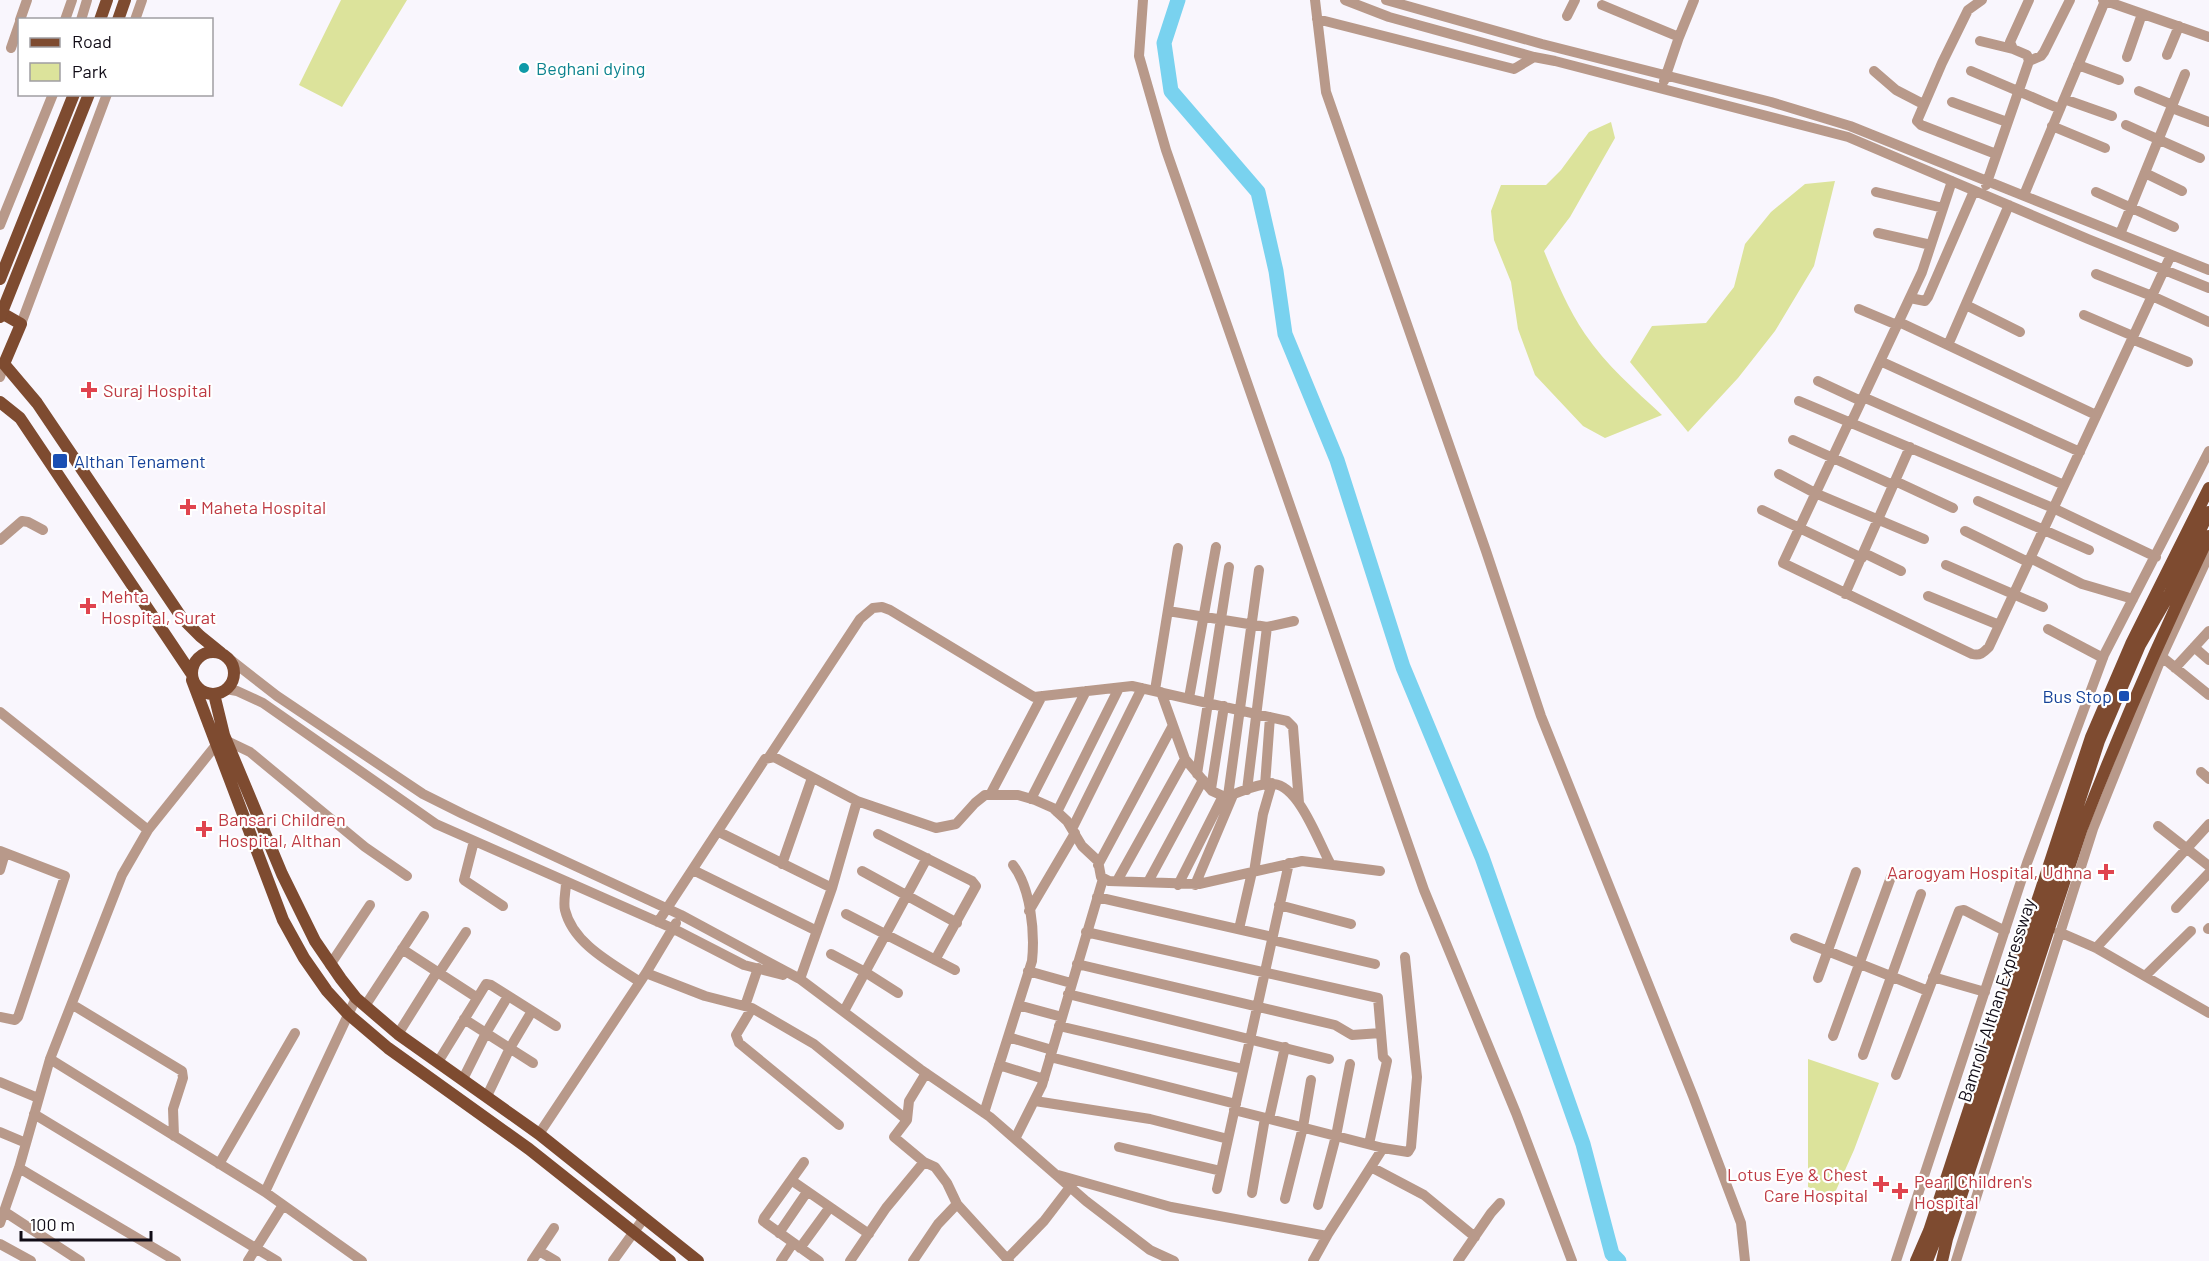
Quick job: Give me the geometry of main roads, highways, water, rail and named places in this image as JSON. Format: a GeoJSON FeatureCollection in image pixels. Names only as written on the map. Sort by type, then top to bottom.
{"type":"FeatureCollection","features":[{"type":"Feature","properties":{"kind":"main road"},"geometry":{"type":"LineString","coordinates":[[101,18],[107,0]]}},
{"type":"Feature","properties":{"kind":"main road"},"geometry":{"type":"LineString","coordinates":[[119,18],[125,0]]}},
{"type":"Feature","properties":{"kind":"main road"},"geometry":{"type":"LineString","coordinates":[[0,279],[73,96]]}},
{"type":"Feature","properties":{"kind":"main road"},"geometry":{"type":"LineString","coordinates":[[0,317],[88,96]]}},
{"type":"Feature","properties":{"kind":"main road"},"geometry":{"type":"LineString","coordinates":[[0,312],[21,324],[4,364],[37,403],[182,618],[224,655],[234,670],[234,677],[226,689],[214,694],[201,691],[20,418],[0,402]]}},
{"type":"Feature","properties":{"kind":"main road"},"geometry":{"type":"LineString","coordinates":[[1916,1261],[1929,1231],[2091,736],[2131,644],[2209,488]]}},
{"type":"Feature","properties":{"kind":"main road"},"geometry":{"type":"LineString","coordinates":[[1942,1261],[1947,1239],[2082,828],[2176,602],[2209,512]]}},
{"type":"Feature","properties":{"kind":"main road"},"geometry":{"type":"LineString","coordinates":[[2176,602],[2209,536]]}},
{"type":"Feature","properties":{"kind":"main road","name":"Bamroli-Althan Expressway"},"geometry":{"type":"LineString","coordinates":[[1943,1220],[2084,791],[2150,648],[2176,602]]}},
{"type":"Feature","properties":{"kind":"main road"},"geometry":{"type":"LineString","coordinates":[[224,655],[214,651],[200,655],[195,660],[192,677],[299,911],[330,965],[361,1002],[398,1034],[539,1134],[698,1261]]}},
{"type":"Feature","properties":{"kind":"main road"},"geometry":{"type":"LineString","coordinates":[[214,694],[222,740],[283,920],[319,980],[348,1014],[388,1048],[529,1149],[670,1261]]}},
{"type":"Feature","properties":{"kind":"main road"},"geometry":{"type":"LineString","coordinates":[[1927,1261],[1943,1220]]}},
{"type":"Feature","properties":{"kind":"main road"},"geometry":{"type":"LineString","coordinates":[[1933,1261],[1943,1220]]}},
{"type":"Feature","properties":{"kind":"waterway"},"geometry":{"type":"LineString","coordinates":[[1178,0],[1164,43],[1171,91],[1258,192],[1276,271],[1285,334],[1337,460],[1403,667],[1482,857],[1583,1144],[1612,1254],[1619,1261]]}},
{"type":"Feature","properties":{"kind":"place","name":"Beghani dying"},"geometry":{"type":"Point","coordinates":[524,68]}},
{"type":"Feature","properties":{"kind":"place","name":"Suraj Hospital"},"geometry":{"type":"Point","coordinates":[89,390]}},
{"type":"Feature","properties":{"kind":"place","name":"Althan Tenament"},"geometry":{"type":"Point","coordinates":[60,461]}},
{"type":"Feature","properties":{"kind":"place","name":"Maheta Hospital"},"geometry":{"type":"Point","coordinates":[188,507]}},
{"type":"Feature","properties":{"kind":"place","name":"Mehta Hospital, Surat"},"geometry":{"type":"Point","coordinates":[88,606]}},
{"type":"Feature","properties":{"kind":"place","name":"Bus Stop"},"geometry":{"type":"Point","coordinates":[2124,696]}},
{"type":"Feature","properties":{"kind":"place","name":"Bansari Children Hospital, Althan"},"geometry":{"type":"Point","coordinates":[204,829]}},
{"type":"Feature","properties":{"kind":"place","name":"Aarogyam Hospital, Udhna"},"geometry":{"type":"Point","coordinates":[2106,872]}},
{"type":"Feature","properties":{"kind":"place","name":"Lotus Eye & Chest Care Hospital"},"geometry":{"type":"Point","coordinates":[1881,1184]}},
{"type":"Feature","properties":{"kind":"place","name":"Pearl Children's Hospital"},"geometry":{"type":"Point","coordinates":[1900,1191]}}]}
